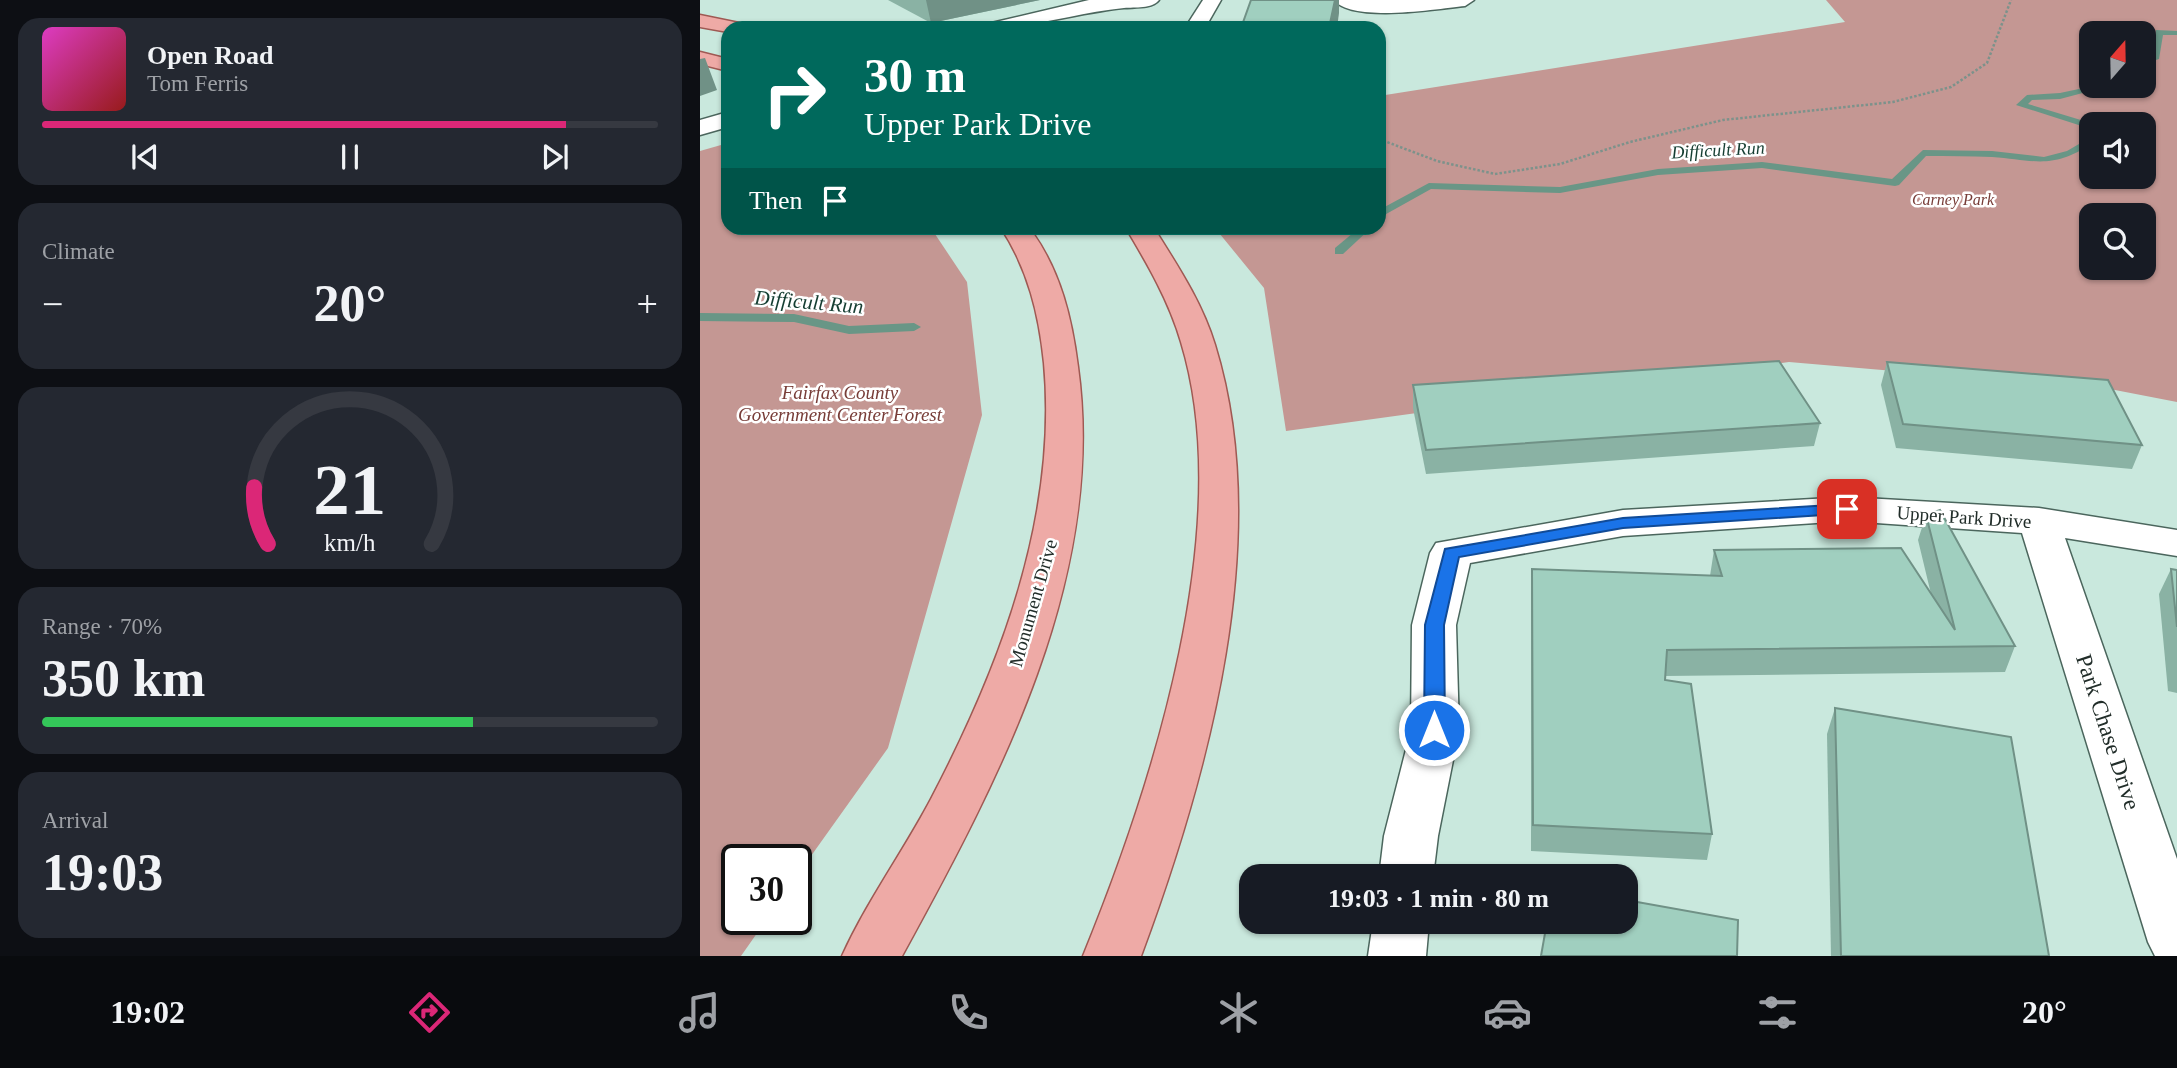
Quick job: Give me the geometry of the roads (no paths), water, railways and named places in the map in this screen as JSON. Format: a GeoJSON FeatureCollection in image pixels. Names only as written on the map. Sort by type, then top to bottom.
{"type":"FeatureCollection","features":[{"type":"Feature","properties":{"kind":"main road"},"geometry":{"type":"LineString","coordinates":[[700,21],[721,25]]}},
{"type":"Feature","properties":{"kind":"main road"},"geometry":{"type":"LineString","coordinates":[[700,58],[721,63]]}},
{"type":"Feature","properties":{"kind":"main road","name":"Monument Drive"},"geometry":{"type":"LineString","coordinates":[[871,956],[981,751],[1027,641],[1057,521],[1067,405],[1064,362],[1044,283],[1019,235]]}},
{"type":"Feature","properties":{"kind":"main road"},"geometry":{"type":"LineString","coordinates":[[1112,956],[1172,780],[1201,662],[1219,551],[1220,457],[1212,393],[1182,302],[1169,273],[1145,235]]}},
{"type":"Feature","properties":{"kind":"street"},"geometry":{"type":"LineString","coordinates":[[1024,21],[1089,6],[1150,0]]}},
{"type":"Feature","properties":{"kind":"street"},"geometry":{"type":"LineString","coordinates":[[1199,21],[1212,0]]}},
{"type":"Feature","properties":{"kind":"street"},"geometry":{"type":"LineString","coordinates":[[1343,0],[1357,5],[1386,6],[1465,0]]}},
{"type":"Feature","properties":{"kind":"street"},"geometry":{"type":"LineString","coordinates":[[700,128],[721,121]]}},
{"type":"Feature","properties":{"kind":"street","name":"Upper Park Drive"},"geometry":{"type":"LineString","coordinates":[[1408,864],[1434,730],[1434,625],[1451,553],[1623,523],[1847,509],[2039,522],[2177,543]]}},
{"type":"Feature","properties":{"kind":"street","name":"Park Chase Drive"},"geometry":{"type":"LineString","coordinates":[[2039,522],[2177,943]]}},
{"type":"Feature","properties":{"kind":"street"},"geometry":{"type":"LineString","coordinates":[[1397,956],[1400,934]]}},
{"type":"Feature","properties":{"kind":"waterway","name":"Difficult Run"},"geometry":{"type":"LineString","coordinates":[[2156,52],[2159,32],[2177,33]]}},
{"type":"Feature","properties":{"kind":"waterway","name":"Difficult Run"},"geometry":{"type":"LineString","coordinates":[[2079,92],[2060,96],[2030,97],[2021,105],[2079,122]]}},
{"type":"Feature","properties":{"kind":"waterway","name":"Difficult Run"},"geometry":{"type":"LineString","coordinates":[[1386,211],[1429,186],[1560,190],[1658,172],[1762,165],[1895,183],[1923,153],[1992,154],[2044,160],[2071,153],[2079,148]]}},
{"type":"Feature","properties":{"kind":"waterway","name":"Difficult Run"},"geometry":{"type":"LineString","coordinates":[[1339,251],[1357,235]]}},
{"type":"Feature","properties":{"kind":"waterway","name":"Difficult Run"},"geometry":{"type":"LineString","coordinates":[[700,317],[794,318],[849,330],[914,327]]}},
{"type":"Feature","properties":{"kind":"park label","name":"Carney Park"},"geometry":{"type":"Point","coordinates":[1953,199]}},
{"type":"Feature","properties":{"kind":"park label","name":"Fairfax County Government Center Forest"},"geometry":{"type":"Point","coordinates":[840,403]}}]}
